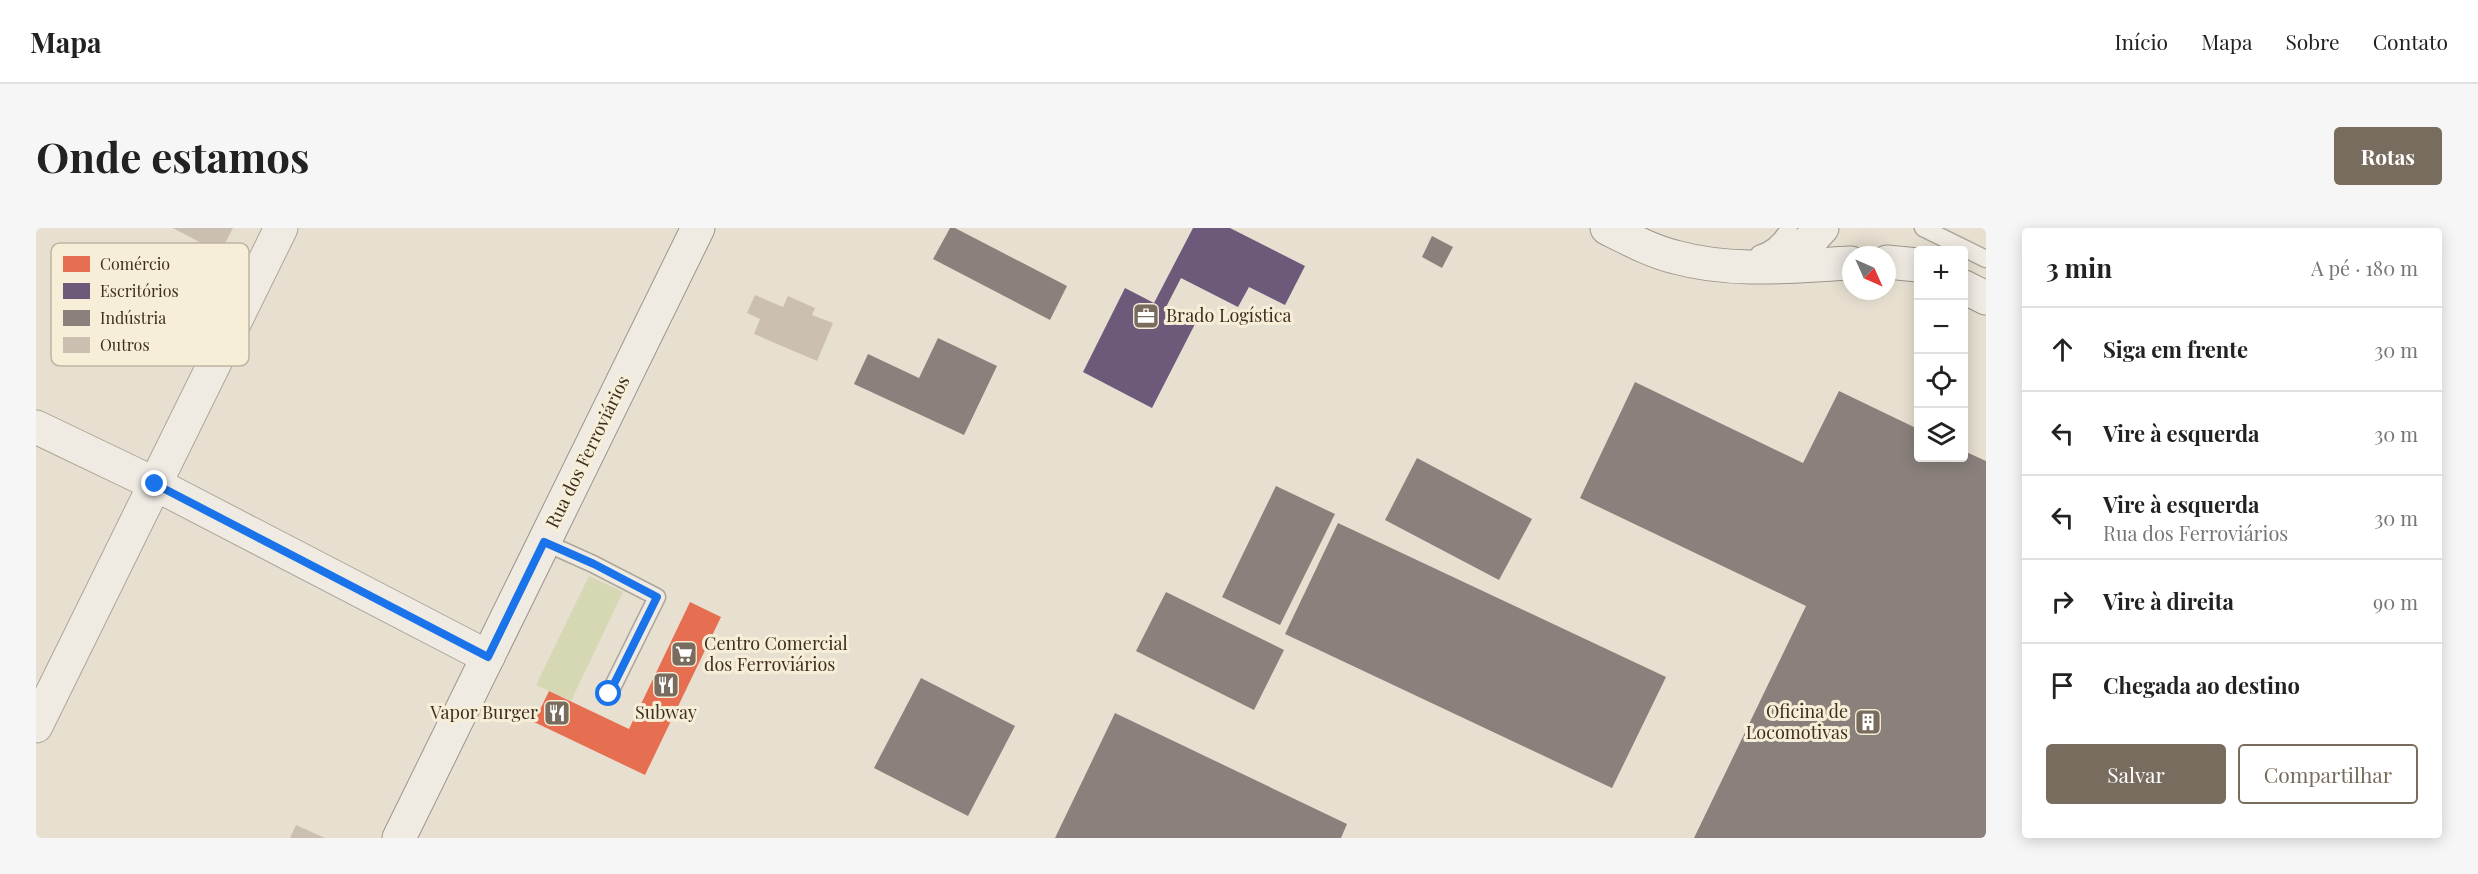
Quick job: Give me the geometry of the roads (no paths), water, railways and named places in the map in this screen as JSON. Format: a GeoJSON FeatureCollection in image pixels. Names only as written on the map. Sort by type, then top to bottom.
{"type":"FeatureCollection","features":[{"type":"Feature","properties":{"kind":"street"},"geometry":{"type":"LineString","coordinates":[[249,293],[281,228]]}},
{"type":"Feature","properties":{"kind":"street","name":"Rua dos Ferroviários"},"geometry":{"type":"LineString","coordinates":[[399,838],[698,228]]}},
{"type":"Feature","properties":{"kind":"street"},"geometry":{"type":"LineString","coordinates":[[1607,228],[1639,244],[1674,257],[1716,266],[1755,268],[1842,263]]}},
{"type":"Feature","properties":{"kind":"street"},"geometry":{"type":"LineString","coordinates":[[1755,268],[1785,259],[1809,243],[1822,228]]}},
{"type":"Feature","properties":{"kind":"street"},"geometry":{"type":"LineString","coordinates":[[1896,262],[1914,264]]}},
{"type":"Feature","properties":{"kind":"street"},"geometry":{"type":"LineString","coordinates":[[1968,289],[1986,298]]}},
{"type":"Feature","properties":{"kind":"street"},"geometry":{"type":"LineString","coordinates":[[36,726],[213,366]]}},
{"type":"Feature","properties":{"kind":"street"},"geometry":{"type":"LineString","coordinates":[[36,427],[155,484],[488,657]]}},
{"type":"Feature","properties":{"kind":"lane"},"geometry":{"type":"LineString","coordinates":[[1674,257],[1745,259],[1769,251],[1785,236],[1789,228]]}},
{"type":"Feature","properties":{"kind":"lane"},"geometry":{"type":"LineString","coordinates":[[1923,228],[1986,259]]}},
{"type":"Feature","properties":{"kind":"lane"},"geometry":{"type":"LineString","coordinates":[[544,542],[594,564],[657,597],[609,694]]}},
{"type":"Feature","properties":{"kind":"place","name":"Brado Logística"},"geometry":{"type":"Point","coordinates":[1146,316]}},
{"type":"Feature","properties":{"kind":"place","name":"Centro Comercial dos Ferroviários"},"geometry":{"type":"Point","coordinates":[684,654]}},
{"type":"Feature","properties":{"kind":"place","name":"Subway"},"geometry":{"type":"Point","coordinates":[666,685]}},
{"type":"Feature","properties":{"kind":"place","name":"Vapor Burger"},"geometry":{"type":"Point","coordinates":[557,713]}},
{"type":"Feature","properties":{"kind":"place","name":"Oficina de Locomotivas"},"geometry":{"type":"Point","coordinates":[1868,722]}}]}
